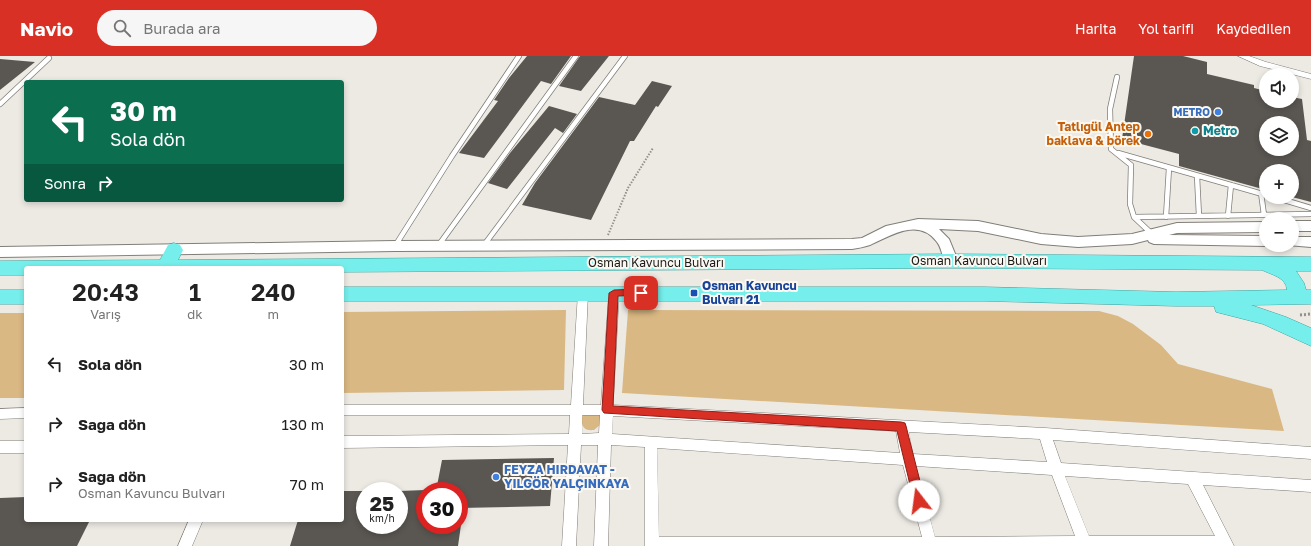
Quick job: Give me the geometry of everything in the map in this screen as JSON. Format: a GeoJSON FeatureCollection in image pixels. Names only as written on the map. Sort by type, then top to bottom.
{"type":"FeatureCollection","features":[{"type":"Feature","properties":{"kind":"highway"},"geometry":{"type":"LineString","coordinates":[[166,266],[174,250]]}},
{"type":"Feature","properties":{"kind":"highway","name":"Osman Kavuncu Bulvarı"},"geometry":{"type":"LineString","coordinates":[[166,266],[951,261],[1311,264]]}},
{"type":"Feature","properties":{"kind":"highway"},"geometry":{"type":"LineString","coordinates":[[1262,264],[1290,274],[1295,281],[1297,288],[1296,294],[1289,298]]}},
{"type":"Feature","properties":{"kind":"highway"},"geometry":{"type":"LineString","coordinates":[[1289,264],[1311,273],[1304,283],[1304,291],[1310,298]]}},
{"type":"Feature","properties":{"kind":"highway","name":"Osman Kavuncu Bulvarı"},"geometry":{"type":"LineString","coordinates":[[0,268],[24,268]]}},
{"type":"Feature","properties":{"kind":"highway"},"geometry":{"type":"LineString","coordinates":[[344,294],[976,294],[1176,299],[1310,298]]}},
{"type":"Feature","properties":{"kind":"highway"},"geometry":{"type":"LineString","coordinates":[[0,297],[24,297]]}},
{"type":"Feature","properties":{"kind":"highway"},"geometry":{"type":"LineString","coordinates":[[1176,299],[1238,309],[1261,315],[1283,323],[1311,338]]}},
{"type":"Feature","properties":{"kind":"street"},"geometry":{"type":"LineString","coordinates":[[1242,56],[1263,64],[1311,77]]}},
{"type":"Feature","properties":{"kind":"street"},"geometry":{"type":"LineString","coordinates":[[1132,239],[1178,228],[1259,221]]}},
{"type":"Feature","properties":{"kind":"street"},"geometry":{"type":"LineString","coordinates":[[918,224],[932,231],[944,240],[951,261]]}},
{"type":"Feature","properties":{"kind":"street"},"geometry":{"type":"LineString","coordinates":[[0,252],[484,245],[859,244],[871,240],[891,229],[918,224],[959,224],[978,226],[1029,237],[1060,241],[1097,242],[1132,239],[1259,241]]}},
{"type":"Feature","properties":{"kind":"street"},"geometry":{"type":"LineString","coordinates":[[944,240],[951,230],[959,224]]}},
{"type":"Feature","properties":{"kind":"street"},"geometry":{"type":"LineString","coordinates":[[1299,226],[1311,226]]}},
{"type":"Feature","properties":{"kind":"street"},"geometry":{"type":"LineString","coordinates":[[1299,242],[1311,242]]}},
{"type":"Feature","properties":{"kind":"street"},"geometry":{"type":"LineString","coordinates":[[569,546],[583,293]]}},
{"type":"Feature","properties":{"kind":"street"},"geometry":{"type":"LineString","coordinates":[[601,546],[605,439],[608,410],[614,293]]}},
{"type":"Feature","properties":{"kind":"street"},"geometry":{"type":"LineString","coordinates":[[344,410],[608,410],[1045,434],[1311,453]]}},
{"type":"Feature","properties":{"kind":"street"},"geometry":{"type":"LineString","coordinates":[[0,414],[24,413]]}},
{"type":"Feature","properties":{"kind":"street"},"geometry":{"type":"LineString","coordinates":[[901,426],[908,459],[931,545]]}},
{"type":"Feature","properties":{"kind":"street"},"geometry":{"type":"LineString","coordinates":[[1045,434],[1056,469],[1086,545]]}},
{"type":"Feature","properties":{"kind":"street"},"geometry":{"type":"LineString","coordinates":[[344,442],[574,438],[651,441],[1192,478],[1310,488]]}},
{"type":"Feature","properties":{"kind":"street"},"geometry":{"type":"LineString","coordinates":[[651,441],[652,545],[1226,545],[1192,478]]}},
{"type":"Feature","properties":{"kind":"street"},"geometry":{"type":"LineString","coordinates":[[0,447],[24,447]]}},
{"type":"Feature","properties":{"kind":"street"},"geometry":{"type":"LineString","coordinates":[[185,546],[195,522]]}},
{"type":"Feature","properties":{"kind":"lane"},"geometry":{"type":"LineString","coordinates":[[395,246],[452,156],[519,56]]}},
{"type":"Feature","properties":{"kind":"lane"},"geometry":{"type":"LineString","coordinates":[[438,246],[576,56]]}},
{"type":"Feature","properties":{"kind":"lane"},"geometry":{"type":"LineString","coordinates":[[484,245],[625,56]]}},
{"type":"Feature","properties":{"kind":"lane"},"geometry":{"type":"LineString","coordinates":[[26,80],[50,58]]}},
{"type":"Feature","properties":{"kind":"lane"},"geometry":{"type":"LineString","coordinates":[[1117,77],[1110,109],[1111,149],[1132,167],[1130,204],[1134,218],[1153,235]]}},
{"type":"Feature","properties":{"kind":"lane"},"geometry":{"type":"LineString","coordinates":[[0,104],[24,82]]}},
{"type":"Feature","properties":{"kind":"lane"},"geometry":{"type":"LineString","coordinates":[[1113,152],[1259,193]]}},
{"type":"Feature","properties":{"kind":"lane"},"geometry":{"type":"LineString","coordinates":[[1166,217],[1169,168]]}},
{"type":"Feature","properties":{"kind":"lane"},"geometry":{"type":"LineString","coordinates":[[1197,176],[1199,216]]}},
{"type":"Feature","properties":{"kind":"lane"},"geometry":{"type":"LineString","coordinates":[[1228,216],[1231,185]]}},
{"type":"Feature","properties":{"kind":"lane"},"geometry":{"type":"LineString","coordinates":[[1298,204],[1311,208]]}},
{"type":"Feature","properties":{"kind":"lane"},"geometry":{"type":"LineString","coordinates":[[1299,216],[1311,214]]}},
{"type":"Feature","properties":{"kind":"lane"},"geometry":{"type":"LineString","coordinates":[[1134,218],[1228,216],[1259,220]]}},
{"type":"Feature","properties":{"kind":"path"},"geometry":{"type":"LineString","coordinates":[[605,245],[614,218],[628,188],[653,148]]}},
{"type":"Feature","properties":{"kind":"shaded area"},"geometry":{"type":"Polygon","coordinates":[[[566,310],[564,390],[344,393],[344,312],[566,310]]]}},
{"type":"Feature","properties":{"kind":"shaded area"},"geometry":{"type":"Polygon","coordinates":[[[628,310],[1099,311],[1118,316],[1133,324],[1161,345],[1178,364],[1272,389],[1284,431],[622,393],[628,310]]]}},
{"type":"Feature","properties":{"kind":"shaded area"},"geometry":{"type":"Polygon","coordinates":[[[0,313],[24,313],[24,398],[0,398],[0,313]]]}},
{"type":"Feature","properties":{"kind":"shaded area"},"geometry":{"type":"Polygon","coordinates":[[[585,413],[598,413],[600,415],[601,424],[594,430],[584,428],[581,418],[585,413]]]}},
{"type":"Feature","properties":{"kind":"building"},"geometry":{"type":"Polygon","coordinates":[[[527,56],[571,56],[551,84],[541,81],[484,158],[459,153],[498,101],[494,100],[509,78],[527,56]]]}},
{"type":"Feature","properties":{"kind":"building"},"geometry":{"type":"Polygon","coordinates":[[[580,56],[609,56],[581,91],[559,86],[580,56]]]}},
{"type":"Feature","properties":{"kind":"building","name":"Metro"},"geometry":{"type":"Polygon","coordinates":[[[1134,56],[1183,56],[1207,62],[1207,74],[1254,85],[1254,88],[1259,89],[1259,108],[1299,108],[1299,98],[1302,99],[1307,140],[1311,141],[1311,202],[1299,199],[1299,164],[1259,164],[1259,188],[1179,166],[1179,154],[1122,139],[1134,56]]]}},
{"type":"Feature","properties":{"kind":"building"},"geometry":{"type":"Polygon","coordinates":[[[0,59],[35,62],[0,90],[0,59]]]}},
{"type":"Feature","properties":{"kind":"building"},"geometry":{"type":"Polygon","coordinates":[[[652,81],[672,86],[658,107],[656,106],[634,141],[630,141],[591,220],[522,205],[535,183],[599,97],[635,105],[652,81]]]}},
{"type":"Feature","properties":{"kind":"building"},"geometry":{"type":"Polygon","coordinates":[[[549,106],[577,114],[563,133],[555,128],[507,189],[488,183],[510,153],[549,106]]]}},
{"type":"Feature","properties":{"kind":"building"},"geometry":{"type":"Polygon","coordinates":[[[554,458],[550,506],[468,508],[468,482],[438,482],[442,460],[554,458]]]}},
{"type":"Feature","properties":{"kind":"building"},"geometry":{"type":"Polygon","coordinates":[[[416,490],[416,534],[460,534],[458,546],[290,546],[297,522],[344,522],[344,491],[356,491],[356,534],[408,534],[408,491],[416,490]]]}},
{"type":"Feature","properties":{"kind":"building"},"geometry":{"type":"Polygon","coordinates":[[[24,497],[24,522],[89,522],[77,546],[0,546],[0,498],[24,497]]]}},
{"type":"Feature","properties":{"kind":"place","name":"METRO"},"geometry":{"type":"Point","coordinates":[1218,112]}},
{"type":"Feature","properties":{"kind":"place","name":"Metro"},"geometry":{"type":"Point","coordinates":[1195,131]}},
{"type":"Feature","properties":{"kind":"place","name":"Tatlıgül Antep baklava & börek"},"geometry":{"type":"Point","coordinates":[1148,134]}},
{"type":"Feature","properties":{"kind":"place","name":"Osman Kavuncu Bulvarı 21"},"geometry":{"type":"Point","coordinates":[694,293]}},
{"type":"Feature","properties":{"kind":"place","name":"FEYZA HIRDAVAT - YILGÖR YALÇINKAYA"},"geometry":{"type":"Point","coordinates":[496,477]}},
{"type":"Feature","properties":{"kind":"route"},"geometry":{"type":"LineString","coordinates":[[641,293],[614,293],[608,410],[901,426],[919,501]]}}]}
